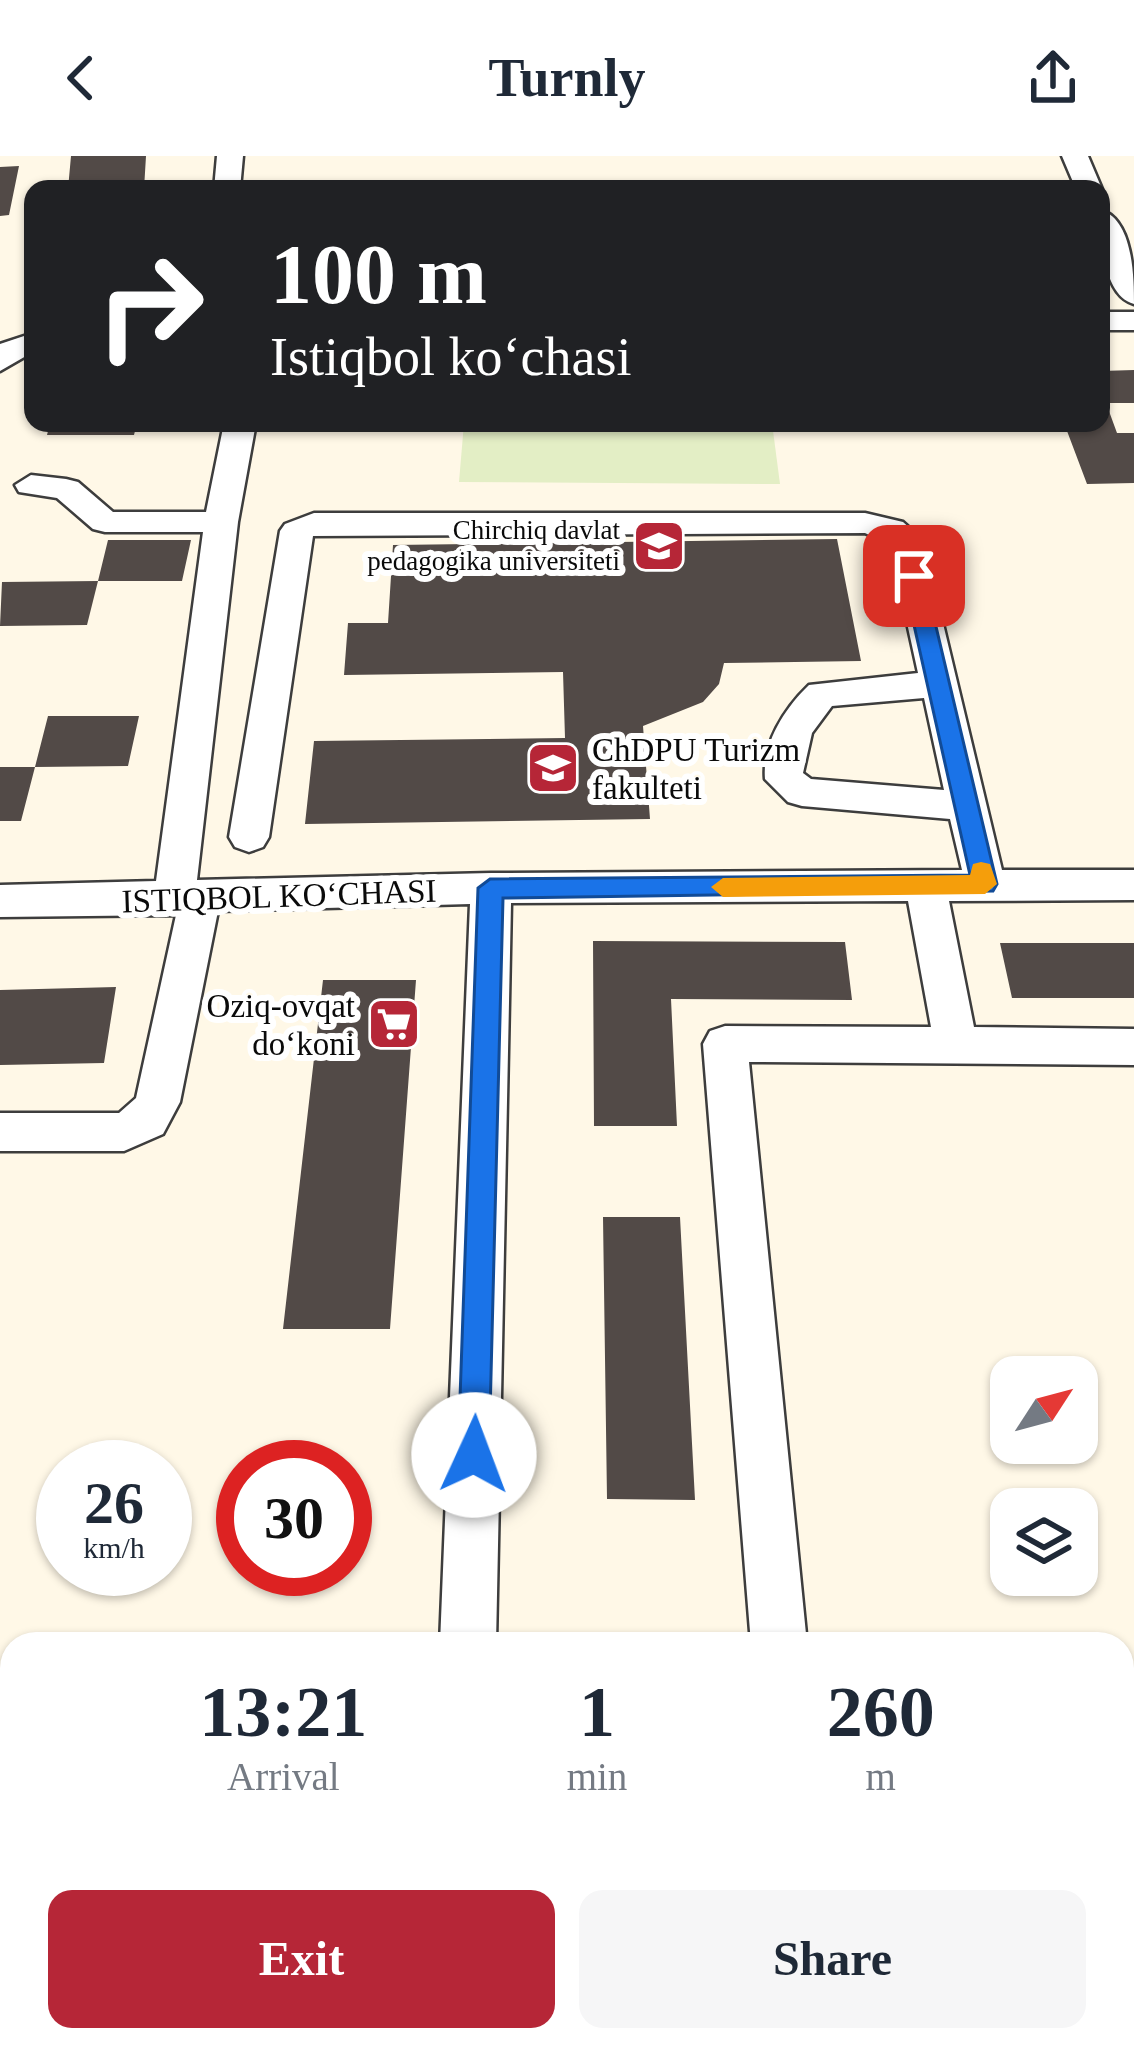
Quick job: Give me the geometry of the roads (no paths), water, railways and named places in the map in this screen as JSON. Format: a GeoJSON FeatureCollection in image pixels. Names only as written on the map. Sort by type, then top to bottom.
{"type":"FeatureCollection","features":[{"type":"Feature","properties":{"kind":"street"},"geometry":{"type":"LineString","coordinates":[[1110,239],[1134,295]]}},
{"type":"Feature","properties":{"kind":"street"},"geometry":{"type":"LineString","coordinates":[[0,362],[24,345]]}},
{"type":"Feature","properties":{"kind":"street"},"geometry":{"type":"LineString","coordinates":[[0,1132],[124,1132],[146,1120],[158,1102],[187,899],[221,522],[238,432]]}},
{"type":"Feature","properties":{"kind":"street"},"geometry":{"type":"LineString","coordinates":[[31,485],[66,489],[105,522],[221,522]]}},
{"type":"Feature","properties":{"kind":"street"},"geometry":{"type":"LineString","coordinates":[[249,837],[297,531],[314,524],[865,523],[891,529],[906,541],[985,884]]}},
{"type":"Feature","properties":{"kind":"street"},"geometry":{"type":"LineString","coordinates":[[936,684],[823,694],[809,705],[781,764],[784,779],[802,792],[964,806]]}},
{"type":"Feature","properties":{"kind":"street","name":"ISTIQBOL KO‘CHASI"},"geometry":{"type":"LineString","coordinates":[[0,901],[490,888],[1134,885]]}},
{"type":"Feature","properties":{"kind":"street"},"geometry":{"type":"LineString","coordinates":[[926,886],[956,1045]]}},
{"type":"Feature","properties":{"kind":"street"},"geometry":{"type":"LineString","coordinates":[[468,1632],[490,888]]}},
{"type":"Feature","properties":{"kind":"street"},"geometry":{"type":"LineString","coordinates":[[778,1632],[725,1044],[1134,1047]]}},
{"type":"Feature","properties":{"kind":"place","name":"Chirchiq davlat pedagogika universiteti"},"geometry":{"type":"Point","coordinates":[659,546]}},
{"type":"Feature","properties":{"kind":"place","name":"ChDPU Turizm fakulteti"},"geometry":{"type":"Point","coordinates":[553,768]}},
{"type":"Feature","properties":{"kind":"place","name":"Oziq-ovqat do‘koni"},"geometry":{"type":"Point","coordinates":[394,1024]}}]}
